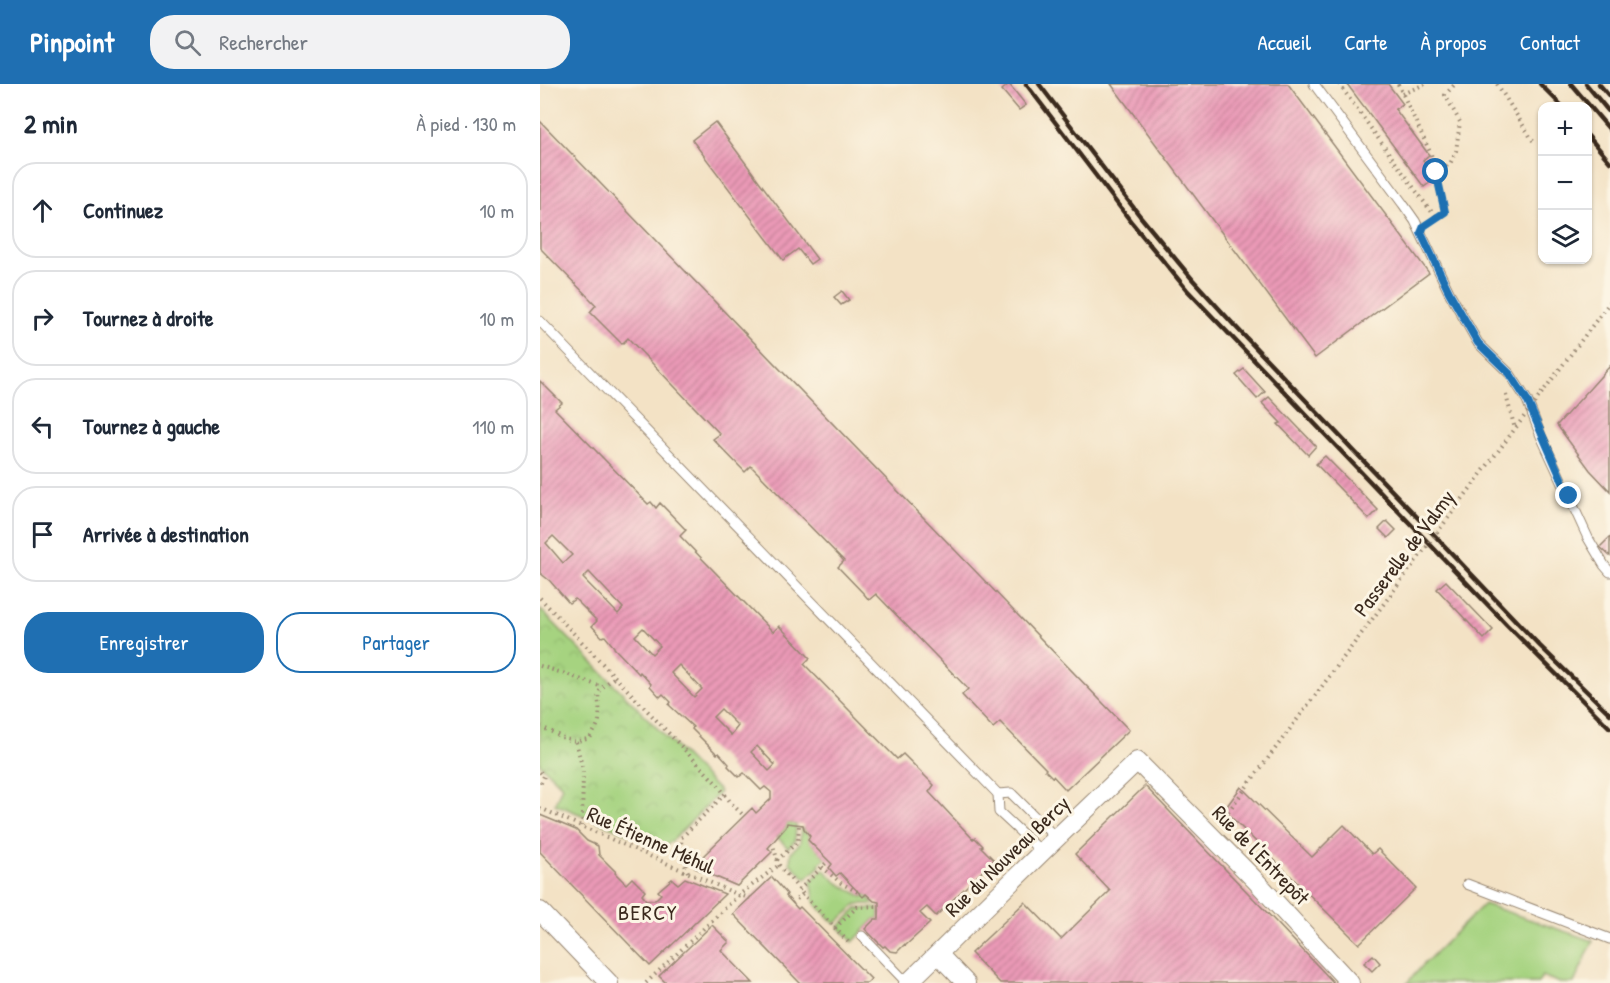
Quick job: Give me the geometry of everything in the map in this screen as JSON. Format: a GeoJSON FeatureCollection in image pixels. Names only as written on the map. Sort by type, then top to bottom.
{"type":"FeatureCollection","features":[{"type":"Feature","properties":{"kind":"street","name":"Rue du Nouveau Bercy"},"geometry":{"type":"LineString","coordinates":[[908,983],[1137,761]]}},
{"type":"Feature","properties":{"kind":"street","name":"Rue de l'Entrepôt"},"geometry":{"type":"LineString","coordinates":[[1137,761],[1255,880],[1350,983]]}},
{"type":"Feature","properties":{"kind":"street"},"geometry":{"type":"LineString","coordinates":[[540,911],[609,983]]}},
{"type":"Feature","properties":{"kind":"street"},"geometry":{"type":"LineString","coordinates":[[938,954],[966,983]]}},
{"type":"Feature","properties":{"kind":"lane"},"geometry":{"type":"LineString","coordinates":[[1314,84],[1403,204],[1421,233],[1449,292],[1478,343],[1510,374],[1527,400],[1588,538],[1610,573]]}},
{"type":"Feature","properties":{"kind":"lane"},"geometry":{"type":"LineString","coordinates":[[540,321],[998,794],[999,812],[1042,852]]}},
{"type":"Feature","properties":{"kind":"lane"},"geometry":{"type":"LineString","coordinates":[[998,794],[1011,793],[1056,838]]}},
{"type":"Feature","properties":{"kind":"lane"},"geometry":{"type":"LineString","coordinates":[[1467,884],[1610,939]]}},
{"type":"Feature","properties":{"kind":"lane"},"geometry":{"type":"LineString","coordinates":[[862,936],[908,983]]}},
{"type":"Feature","properties":{"kind":"path"},"geometry":{"type":"LineString","coordinates":[[1339,84],[1437,218]]}},
{"type":"Feature","properties":{"kind":"path"},"geometry":{"type":"LineString","coordinates":[[1398,84],[1431,154],[1445,212],[1424,226],[1421,233]]}},
{"type":"Feature","properties":{"kind":"path"},"geometry":{"type":"LineString","coordinates":[[1402,94],[1425,84]]}},
{"type":"Feature","properties":{"kind":"path"},"geometry":{"type":"LineString","coordinates":[[1436,172],[1450,164],[1456,151],[1460,122],[1445,95],[1455,84]]}},
{"type":"Feature","properties":{"kind":"path"},"geometry":{"type":"LineString","coordinates":[[1497,84],[1533,141]]}},
{"type":"Feature","properties":{"kind":"path","name":"Passerelle de Valmy"},"geometry":{"type":"LineString","coordinates":[[1221,821],[1610,302]]}},
{"type":"Feature","properties":{"kind":"path"},"geometry":{"type":"LineString","coordinates":[[1505,390],[1515,429]]}},
{"type":"Feature","properties":{"kind":"path"},"geometry":{"type":"LineString","coordinates":[[540,598],[710,777],[744,816]]}},
{"type":"Feature","properties":{"kind":"path"},"geometry":{"type":"LineString","coordinates":[[540,666],[602,687]]}},
{"type":"Feature","properties":{"kind":"path"},"geometry":{"type":"LineString","coordinates":[[540,727],[576,742],[590,738],[599,722],[597,696],[602,687],[615,677]]}},
{"type":"Feature","properties":{"kind":"path"},"geometry":{"type":"LineString","coordinates":[[576,742],[583,770],[582,826]]}},
{"type":"Feature","properties":{"kind":"path"},"geometry":{"type":"LineString","coordinates":[[540,771],[544,776],[540,785]]}},
{"type":"Feature","properties":{"kind":"path"},"geometry":{"type":"LineString","coordinates":[[688,872],[681,858],[681,838],[725,794]]}},
{"type":"Feature","properties":{"kind":"path","name":"Rue Étienne Méhul"},"geometry":{"type":"LineString","coordinates":[[540,806],[750,898]]}},
{"type":"Feature","properties":{"kind":"path"},"geometry":{"type":"LineString","coordinates":[[646,983],[739,895],[778,863],[798,842],[799,825]]}},
{"type":"Feature","properties":{"kind":"path"},"geometry":{"type":"LineString","coordinates":[[772,842],[778,863],[802,894],[858,952]]}},
{"type":"Feature","properties":{"kind":"path"},"geometry":{"type":"LineString","coordinates":[[799,890],[828,861]]}},
{"type":"Feature","properties":{"kind":"path"},"geometry":{"type":"LineString","coordinates":[[822,867],[841,883],[858,892]]}},
{"type":"Feature","properties":{"kind":"path"},"geometry":{"type":"LineString","coordinates":[[792,903],[802,894]]}},
{"type":"Feature","properties":{"kind":"path"},"geometry":{"type":"LineString","coordinates":[[835,928],[857,907],[879,906]]}},
{"type":"Feature","properties":{"kind":"green space"},"geometry":{"type":"Polygon","coordinates":[[[540,609],[720,792],[663,848],[555,804],[562,786],[540,764],[540,609]]]}},
{"type":"Feature","properties":{"kind":"green space"},"geometry":{"type":"Polygon","coordinates":[[[787,823],[796,824],[795,841],[788,848],[777,837],[787,823]]]}},
{"type":"Feature","properties":{"kind":"green space"},"geometry":{"type":"Polygon","coordinates":[[[801,829],[804,829],[810,836],[809,840],[826,858],[806,879],[790,863],[791,852],[800,843],[801,829]]]}},
{"type":"Feature","properties":{"kind":"green space"},"geometry":{"type":"Polygon","coordinates":[[[823,869],[838,883],[863,897],[866,894],[874,904],[857,904],[835,924],[815,904],[810,882],[823,869]]]}},
{"type":"Feature","properties":{"kind":"green space"},"geometry":{"type":"Polygon","coordinates":[[[1484,904],[1593,941],[1574,983],[1560,983],[1542,976],[1538,983],[1407,983],[1484,904]]]}},
{"type":"Feature","properties":{"kind":"green space"},"geometry":{"type":"Polygon","coordinates":[[[879,908],[879,919],[875,919],[853,942],[839,927],[857,909],[879,908]]]}},
{"type":"Feature","properties":{"kind":"building"},"geometry":{"type":"Polygon","coordinates":[[[1009,84],[1026,105],[1019,110],[1002,90],[1009,84]]]}},
{"type":"Feature","properties":{"kind":"building"},"geometry":{"type":"Polygon","coordinates":[[[1111,84],[1288,84],[1429,273],[1315,358],[1111,84]]]}},
{"type":"Feature","properties":{"kind":"building"},"geometry":{"type":"Polygon","coordinates":[[[1347,84],[1388,84],[1403,104],[1395,109],[1429,155],[1423,160],[1436,178],[1424,187],[1347,84]]]}},
{"type":"Feature","properties":{"kind":"building"},"geometry":{"type":"Polygon","coordinates":[[[540,121],[1129,730],[1066,790],[1000,722],[993,728],[962,695],[968,689],[876,594],[869,600],[838,567],[844,561],[751,466],[745,472],[713,439],[720,434],[628,338],[622,344],[590,312],[596,305],[540,248],[540,121]]]}},
{"type":"Feature","properties":{"kind":"building"},"geometry":{"type":"Polygon","coordinates":[[[715,122],[817,259],[810,264],[798,249],[783,260],[692,140],[715,122]]]}},
{"type":"Feature","properties":{"kind":"building"},"geometry":{"type":"Polygon","coordinates":[[[842,291],[849,300],[841,305],[834,297],[842,291]]]}},
{"type":"Feature","properties":{"kind":"building"},"geometry":{"type":"Polygon","coordinates":[[[1610,366],[1610,491],[1590,470],[1557,425],[1610,366]]]}},
{"type":"Feature","properties":{"kind":"building"},"geometry":{"type":"Polygon","coordinates":[[[1244,369],[1265,392],[1257,399],[1236,375],[1244,369]]]}},
{"type":"Feature","properties":{"kind":"building"},"geometry":{"type":"Polygon","coordinates":[[[540,381],[562,403],[555,409],[648,504],[651,502],[656,508],[660,503],[686,530],[680,536],[773,632],[779,626],[785,632],[810,658],[804,664],[897,759],[903,754],[934,785],[929,792],[994,860],[936,916],[927,907],[920,913],[930,923],[897,952],[883,947],[865,929],[875,919],[879,919],[879,902],[866,894],[863,897],[840,873],[836,876],[829,868],[832,864],[808,840],[810,836],[803,825],[787,823],[768,848],[772,852],[737,886],[695,868],[705,859],[703,856],[752,808],[756,813],[771,799],[771,792],[765,787],[761,790],[744,773],[739,777],[719,753],[717,754],[669,705],[671,702],[663,694],[660,697],[640,672],[639,674],[605,636],[602,637],[592,626],[597,621],[575,599],[569,603],[540,573],[540,381]],[[553,536],[546,543],[563,563],[572,555],[553,536]],[[589,572],[583,578],[618,614],[623,608],[589,572]],[[643,628],[635,636],[652,654],[660,646],[643,628]],[[679,665],[671,673],[694,697],[702,689],[679,665]],[[721,709],[713,717],[731,735],[738,726],[721,709]],[[757,746],[751,752],[769,771],[775,765],[757,746]]]}},
{"type":"Feature","properties":{"kind":"building"},"geometry":{"type":"Polygon","coordinates":[[[1269,397],[1316,446],[1308,455],[1278,424],[1281,423],[1262,403],[1269,397]]]}},
{"type":"Feature","properties":{"kind":"building"},"geometry":{"type":"Polygon","coordinates":[[[1325,456],[1378,510],[1369,519],[1316,464],[1325,456]]]}},
{"type":"Feature","properties":{"kind":"building"},"geometry":{"type":"Polygon","coordinates":[[[1387,521],[1396,530],[1388,538],[1379,529],[1387,521]]]}},
{"type":"Feature","properties":{"kind":"building"},"geometry":{"type":"Polygon","coordinates":[[[1610,537],[1610,556],[1600,547],[1610,537]]]}},
{"type":"Feature","properties":{"kind":"building"},"geometry":{"type":"Polygon","coordinates":[[[1446,581],[1493,630],[1484,639],[1437,589],[1446,581]]]}},
{"type":"Feature","properties":{"kind":"building"},"geometry":{"type":"Polygon","coordinates":[[[1145,786],[1334,983],[1000,983],[971,953],[1025,902],[1061,939],[1110,891],[1075,854],[1145,786]]]}},
{"type":"Feature","properties":{"kind":"building"},"geometry":{"type":"Polygon","coordinates":[[[1241,787],[1312,857],[1344,825],[1372,854],[1378,849],[1416,888],[1359,944],[1224,810],[1241,787]]]}},
{"type":"Feature","properties":{"kind":"building"},"geometry":{"type":"Polygon","coordinates":[[[540,815],[576,830],[587,841],[598,846],[599,855],[626,884],[632,878],[645,891],[642,895],[646,900],[655,900],[661,894],[658,891],[672,879],[678,884],[685,878],[725,894],[650,966],[540,852],[540,815]]]}},
{"type":"Feature","properties":{"kind":"building"},"geometry":{"type":"Polygon","coordinates":[[[772,877],[798,909],[800,907],[871,979],[867,983],[800,983],[733,914],[772,877]]]}},
{"type":"Feature","properties":{"kind":"building"},"geometry":{"type":"Polygon","coordinates":[[[712,925],[729,942],[721,950],[753,983],[666,983],[659,976],[712,925]]]}},
{"type":"Feature","properties":{"kind":"building"},"geometry":{"type":"Polygon","coordinates":[[[1373,955],[1380,963],[1372,971],[1364,963],[1373,955]]]}},
{"type":"Feature","properties":{"kind":"railway"},"geometry":{"type":"LineString","coordinates":[[1026,84],[1132,223],[1187,290],[1507,625],[1610,728]]}},
{"type":"Feature","properties":{"kind":"railway"},"geometry":{"type":"LineString","coordinates":[[1039,84],[1140,216],[1193,280],[1540,646],[1610,714]]}},
{"type":"Feature","properties":{"kind":"railway"},"geometry":{"type":"LineString","coordinates":[[1540,84],[1558,102]]}},
{"type":"Feature","properties":{"kind":"railway"},"geometry":{"type":"LineString","coordinates":[[1571,84],[1610,130]]}},
{"type":"Feature","properties":{"kind":"railway"},"geometry":{"type":"LineString","coordinates":[[1586,84],[1610,113]]}},
{"type":"Feature","properties":{"kind":"railway"},"geometry":{"type":"LineString","coordinates":[[1599,84],[1610,97]]}},
{"type":"Feature","properties":{"kind":"railway"},"geometry":{"type":"LineString","coordinates":[[1592,141],[1610,162]]}},
{"type":"Feature","properties":{"kind":"district","name":"BERCY"},"geometry":{"type":"Point","coordinates":[648,912]}},
{"type":"Feature","properties":{"kind":"route"},"geometry":{"type":"LineString","coordinates":[[1436,172],[1445,212],[1424,226],[1421,233],[1449,292],[1478,343],[1510,374],[1527,400],[1569,496]]}}]}
